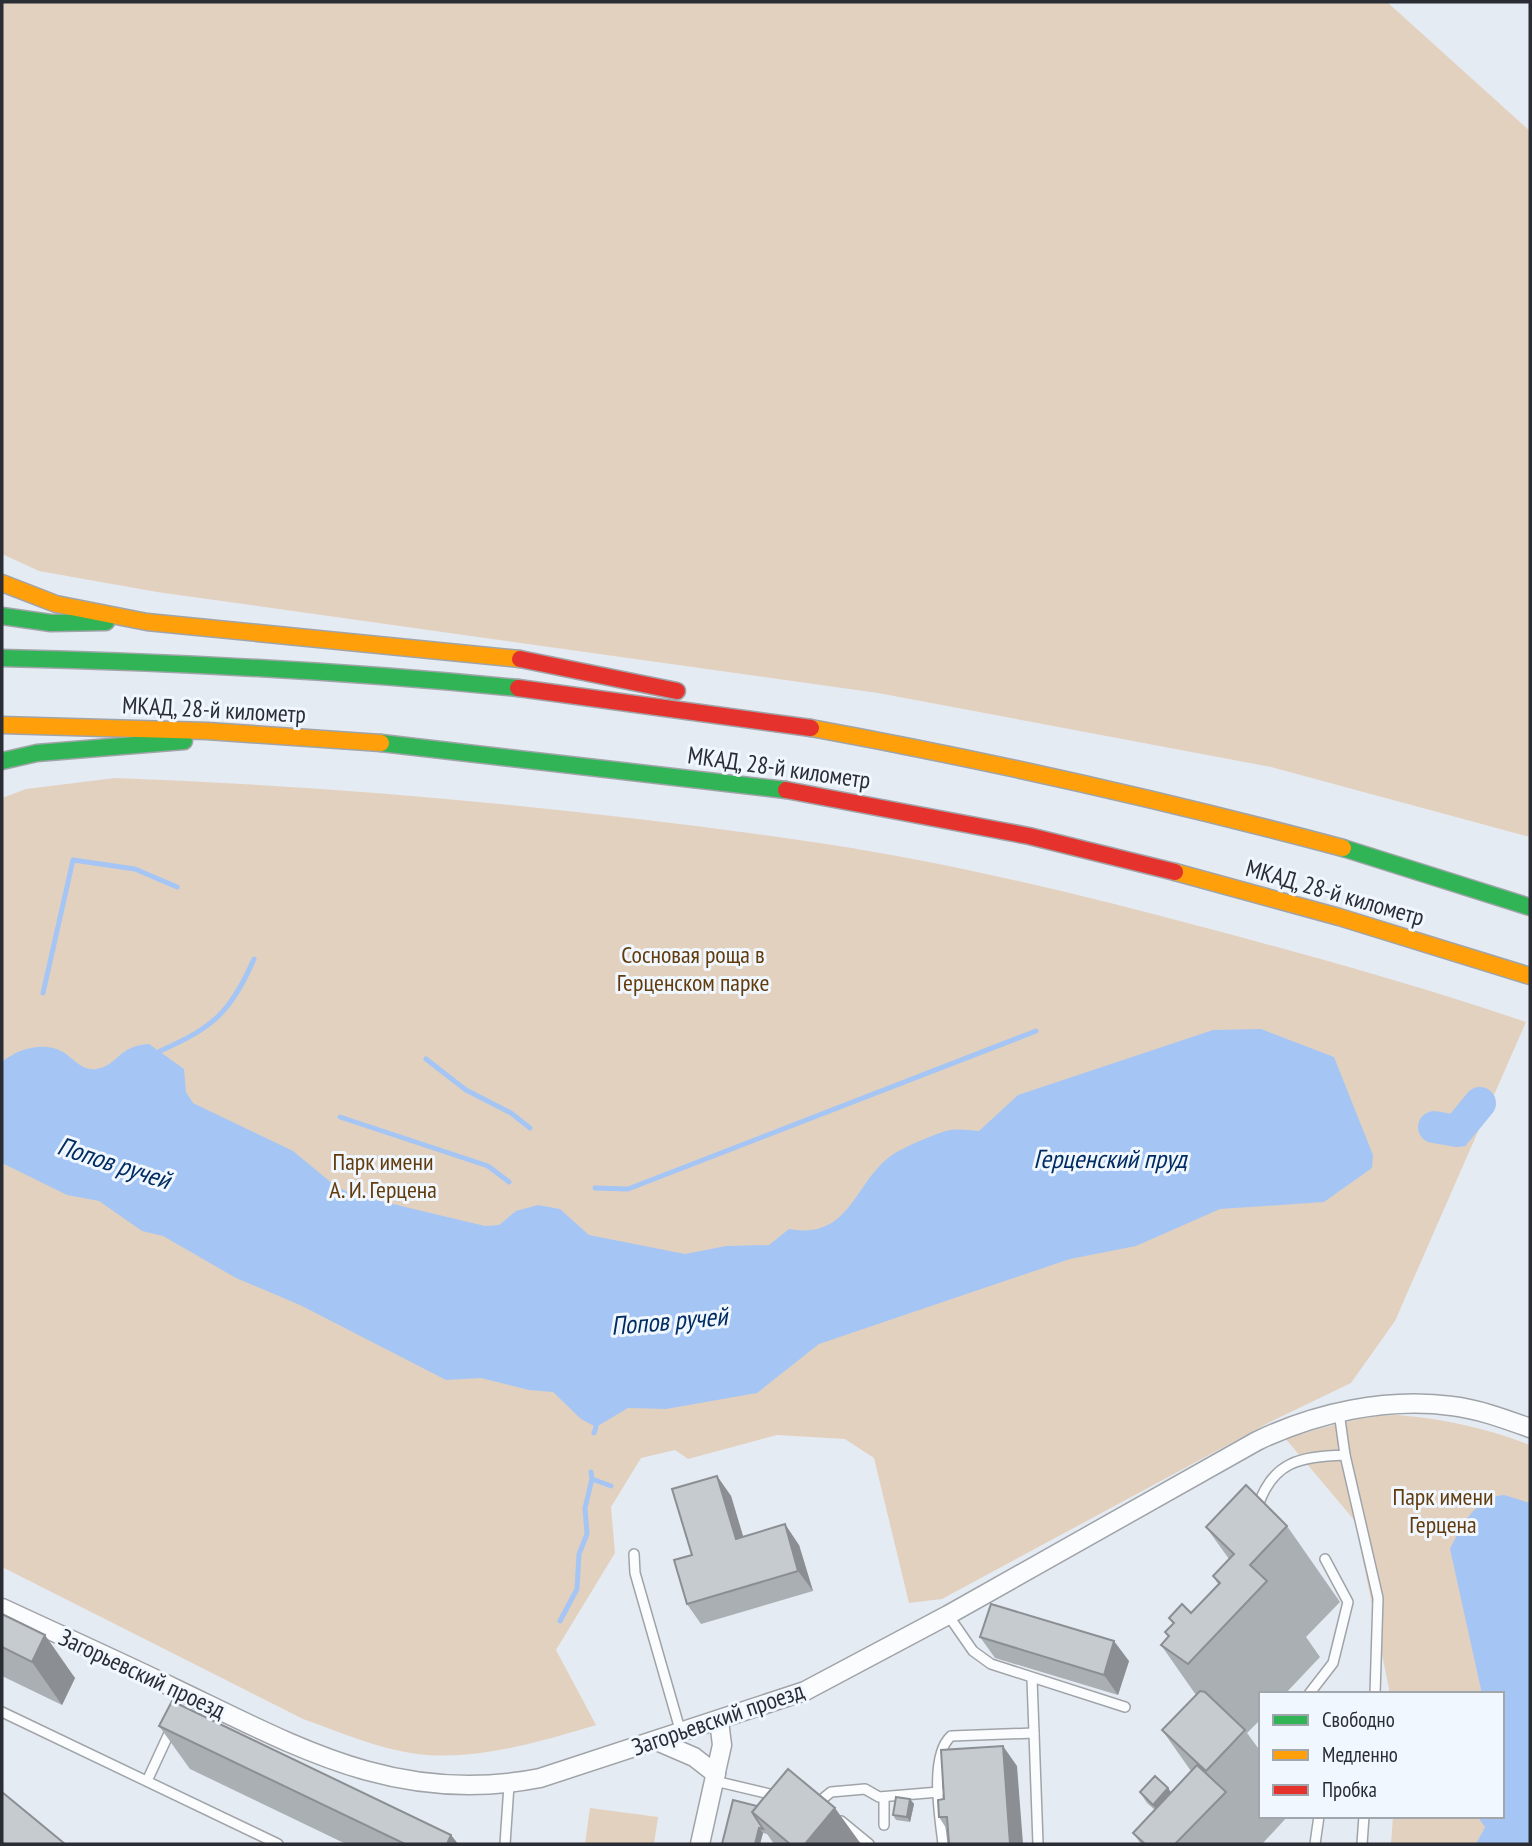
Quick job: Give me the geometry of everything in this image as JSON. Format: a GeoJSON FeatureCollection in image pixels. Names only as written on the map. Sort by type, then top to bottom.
{"type":"FeatureCollection","features":[{"type":"Feature","properties":{"kind":"main road"},"geometry":{"type":"LineString","coordinates":[[2,583],[56,604],[147,622],[539,661],[935,748]]}},
{"type":"Feature","properties":{"kind":"main road"},"geometry":{"type":"LineString","coordinates":[[2,616],[51,622],[147,622]]}},
{"type":"Feature","properties":{"kind":"main road","name":"МКАД, 28-й километр"},"geometry":{"type":"LineString","coordinates":[[2,658],[210,665],[419,679],[827,728],[1044,771],[1188,807],[1357,853],[1530,907]]}},
{"type":"Feature","properties":{"kind":"main road","name":"МКАД, 28-й километр"},"geometry":{"type":"LineString","coordinates":[[4,725],[310,737],[606,767],[816,794],[1030,835],[1133,861],[1339,916],[1526,975]]}},
{"type":"Feature","properties":{"kind":"main road"},"geometry":{"type":"LineString","coordinates":[[2,761],[37,753],[185,741],[310,737]]}},
{"type":"Feature","properties":{"kind":"street","name":"Загорьевский проезд"},"geometry":{"type":"LineString","coordinates":[[2,1608],[184,1700],[332,1761],[368,1773],[440,1786],[509,1784],[540,1779],[805,1691],[948,1615],[1257,1441],[1302,1422],[1339,1412],[1386,1406],[1449,1405],[1530,1427]]}},
{"type":"Feature","properties":{"kind":"street"},"geometry":{"type":"LineString","coordinates":[[700,1844],[722,1745],[719,1721]]}},
{"type":"Feature","properties":{"kind":"street"},"geometry":{"type":"LineString","coordinates":[[657,1741],[694,1757],[715,1778]]}},
{"type":"Feature","properties":{"kind":"lane"},"geometry":{"type":"LineString","coordinates":[[1526,975],[1530,988]]}},
{"type":"Feature","properties":{"kind":"lane"},"geometry":{"type":"LineString","coordinates":[[1339,1412],[1345,1455],[1378,1598],[1375,1692]]}},
{"type":"Feature","properties":{"kind":"lane"},"geometry":{"type":"LineString","coordinates":[[1258,1522],[1257,1511],[1264,1486],[1279,1469],[1310,1457],[1345,1455]]}},
{"type":"Feature","properties":{"kind":"lane"},"geometry":{"type":"LineString","coordinates":[[634,1554],[635,1573],[681,1733]]}},
{"type":"Feature","properties":{"kind":"lane"},"geometry":{"type":"LineString","coordinates":[[1311,1692],[1333,1663],[1348,1602],[1325,1559]]}},
{"type":"Feature","properties":{"kind":"lane"},"geometry":{"type":"LineString","coordinates":[[948,1615],[973,1651],[990,1664],[1125,1707]]}},
{"type":"Feature","properties":{"kind":"lane"},"geometry":{"type":"LineString","coordinates":[[1032,1679],[1038,1844]]}},
{"type":"Feature","properties":{"kind":"lane"},"geometry":{"type":"LineString","coordinates":[[2,1712],[278,1844]]}},
{"type":"Feature","properties":{"kind":"lane"},"geometry":{"type":"LineString","coordinates":[[147,1781],[176,1717]]}},
{"type":"Feature","properties":{"kind":"lane"},"geometry":{"type":"LineString","coordinates":[[943,1844],[939,1756],[951,1736],[1034,1733]]}},
{"type":"Feature","properties":{"kind":"lane"},"geometry":{"type":"LineString","coordinates":[[715,1778],[794,1800]]}},
{"type":"Feature","properties":{"kind":"lane"},"geometry":{"type":"LineString","coordinates":[[505,1844],[509,1784]]}},
{"type":"Feature","properties":{"kind":"lane"},"geometry":{"type":"LineString","coordinates":[[815,1806],[831,1792],[865,1789],[878,1797],[939,1793]]}},
{"type":"Feature","properties":{"kind":"lane"},"geometry":{"type":"LineString","coordinates":[[884,1797],[884,1825]]}},
{"type":"Feature","properties":{"kind":"lane"},"geometry":{"type":"LineString","coordinates":[[828,1826],[837,1818],[869,1844]]}},
{"type":"Feature","properties":{"kind":"lane"},"geometry":{"type":"LineString","coordinates":[[1315,1844],[1320,1818]]}},
{"type":"Feature","properties":{"kind":"lane"},"geometry":{"type":"LineString","coordinates":[[1362,1844],[1364,1818]]}},
{"type":"Feature","properties":{"kind":"green space"},"geometry":{"type":"Polygon","coordinates":[[[2,2],[1387,2],[1530,131],[1530,837],[1271,767],[878,693],[157,592],[39,571],[2,554],[2,2]]]}},
{"type":"Feature","properties":{"kind":"green space","name":"Парк имени А. И. Герцена"},"geometry":{"type":"Polygon","coordinates":[[[115,778],[293,787],[471,801],[737,831],[875,852],[1021,882],[1166,917],[1371,973],[1526,1022],[1395,1321],[1351,1383],[1274,1420],[942,1599],[909,1603],[874,1458],[845,1439],[777,1435],[688,1459],[675,1450],[641,1458],[611,1507],[615,1553],[556,1650],[596,1725],[508,1749],[462,1755],[402,1752],[359,1740],[303,1719],[2,1567],[2,798],[26,789],[115,778]]]}},
{"type":"Feature","properties":{"kind":"green space","name":"Парк имени Герцена"},"geometry":{"type":"Polygon","coordinates":[[[1398,1415],[1465,1425],[1530,1445],[1530,1844],[1391,1844],[1393,1818],[1504,1818],[1504,1692],[1390,1692],[1355,1521],[1285,1438],[1355,1420],[1398,1415]]]}},
{"type":"Feature","properties":{"kind":"green space"},"geometry":{"type":"Polygon","coordinates":[[[590,1808],[658,1817],[654,1844],[585,1844],[590,1808]]]}},
{"type":"Feature","properties":{"kind":"water","name":"Герценский пруд"},"geometry":{"type":"Polygon","coordinates":[[[1261,1029],[1334,1057],[1373,1155],[1372,1168],[1324,1202],[1220,1209],[1136,1246],[1070,1259],[819,1344],[757,1393],[666,1409],[628,1408],[596,1427],[581,1419],[553,1392],[529,1390],[481,1378],[446,1380],[300,1305],[236,1278],[163,1236],[142,1231],[99,1201],[67,1195],[2,1163],[2,1062],[23,1050],[48,1047],[63,1052],[82,1066],[96,1069],[109,1064],[130,1048],[149,1044],[184,1069],[186,1092],[193,1103],[293,1151],[333,1184],[351,1194],[485,1226],[499,1225],[516,1211],[538,1205],[560,1209],[589,1235],[685,1254],[726,1246],[769,1245],[789,1229],[810,1230],[826,1226],[839,1218],[868,1180],[892,1155],[946,1131],[979,1131],[1018,1095],[1213,1030],[1261,1029]]]}},
{"type":"Feature","properties":{"kind":"water"},"geometry":{"type":"Polygon","coordinates":[[[1504,1495],[1530,1503],[1530,1844],[1476,1844],[1485,1827],[1478,1818],[1504,1818],[1504,1692],[1482,1692],[1450,1549],[1471,1514],[1485,1501],[1504,1495]]]}},
{"type":"Feature","properties":{"kind":"building"},"geometry":{"type":"Polygon","coordinates":[[[717,1476],[736,1539],[785,1524],[798,1571],[687,1604],[674,1560],[692,1555],[672,1489],[717,1476]]]}},
{"type":"Feature","properties":{"kind":"building"},"geometry":{"type":"Polygon","coordinates":[[[1246,1485],[1287,1526],[1250,1565],[1267,1581],[1188,1664],[1161,1645],[1169,1636],[1165,1632],[1174,1623],[1169,1618],[1182,1604],[1191,1613],[1220,1583],[1213,1576],[1234,1554],[1206,1527],[1246,1485]]]}},
{"type":"Feature","properties":{"kind":"building"},"geometry":{"type":"Polygon","coordinates":[[[991,1604],[1114,1641],[1104,1675],[980,1637],[991,1604]]]}},
{"type":"Feature","properties":{"kind":"building"},"geometry":{"type":"Polygon","coordinates":[[[2,1614],[45,1635],[32,1662],[2,1647],[2,1614]]]}},
{"type":"Feature","properties":{"kind":"building"},"geometry":{"type":"Polygon","coordinates":[[[1200,1691],[1205,1692],[1245,1730],[1206,1771],[1162,1730],[1200,1691]]]}},
{"type":"Feature","properties":{"kind":"building"},"geometry":{"type":"Polygon","coordinates":[[[172,1701],[451,1835],[447,1844],[405,1844],[159,1726],[172,1701]]]}},
{"type":"Feature","properties":{"kind":"building"},"geometry":{"type":"Polygon","coordinates":[[[1003,1746],[1010,1844],[949,1844],[947,1817],[939,1817],[938,1800],[944,1799],[941,1750],[1003,1746]]]}},
{"type":"Feature","properties":{"kind":"building"},"geometry":{"type":"Polygon","coordinates":[[[1197,1765],[1226,1792],[1175,1844],[1145,1844],[1133,1833],[1197,1765]]]}},
{"type":"Feature","properties":{"kind":"building"},"geometry":{"type":"Polygon","coordinates":[[[788,1769],[835,1808],[805,1844],[790,1844],[752,1812],[788,1769]]]}},
{"type":"Feature","properties":{"kind":"building"},"geometry":{"type":"Polygon","coordinates":[[[1155,1776],[1168,1788],[1153,1805],[1140,1792],[1155,1776]]]}},
{"type":"Feature","properties":{"kind":"building"},"geometry":{"type":"Polygon","coordinates":[[[2,1792],[65,1844],[2,1842],[2,1792]]]}},
{"type":"Feature","properties":{"kind":"building"},"geometry":{"type":"Polygon","coordinates":[[[896,1797],[910,1799],[907,1817],[893,1815],[896,1797]]]}},
{"type":"Feature","properties":{"kind":"building"},"geometry":{"type":"Polygon","coordinates":[[[733,1800],[757,1806],[752,1812],[763,1829],[759,1828],[755,1844],[722,1844],[733,1800]]]}},
{"type":"Feature","properties":{"kind":"waterway"},"geometry":{"type":"LineString","coordinates":[[43,993],[73,860],[135,869],[177,887]]}},
{"type":"Feature","properties":{"kind":"waterway"},"geometry":{"type":"LineString","coordinates":[[160,1051],[194,1034],[218,1016],[237,993],[254,959]]}},
{"type":"Feature","properties":{"kind":"waterway"},"geometry":{"type":"LineString","coordinates":[[595,1188],[628,1189],[1036,1031]]}},
{"type":"Feature","properties":{"kind":"waterway"},"geometry":{"type":"LineString","coordinates":[[426,1059],[466,1090],[511,1113],[530,1128]]}},
{"type":"Feature","properties":{"kind":"waterway"},"geometry":{"type":"LineString","coordinates":[[1434,1127],[1457,1131],[1480,1103]]}},
{"type":"Feature","properties":{"kind":"waterway"},"geometry":{"type":"LineString","coordinates":[[340,1117],[488,1166],[509,1182]]}},
{"type":"Feature","properties":{"kind":"waterway"},"geometry":{"type":"LineString","coordinates":[[1457,1131],[1464,1144]]}},
{"type":"Feature","properties":{"kind":"waterway"},"geometry":{"type":"LineString","coordinates":[[594,1433],[596,1427]]}},
{"type":"Feature","properties":{"kind":"waterway"},"geometry":{"type":"LineString","coordinates":[[591,1472],[592,1479],[611,1486]]}},
{"type":"Feature","properties":{"kind":"waterway"},"geometry":{"type":"LineString","coordinates":[[560,1621],[577,1589],[579,1554],[587,1534],[585,1508],[592,1479]]}},
{"type":"Feature","properties":{"kind":"traffic: fast"},"geometry":{"type":"LineString","coordinates":[[2,616],[51,623],[106,622]]}},
{"type":"Feature","properties":{"kind":"traffic: fast"},"geometry":{"type":"LineString","coordinates":[[2,658],[260,668],[518,688]]}},
{"type":"Feature","properties":{"kind":"traffic: fast"},"geometry":{"type":"LineString","coordinates":[[2,761],[37,753],[184,741]]}},
{"type":"Feature","properties":{"kind":"traffic: fast"},"geometry":{"type":"LineString","coordinates":[[381,743],[786,790]]}},
{"type":"Feature","properties":{"kind":"traffic: fast"},"geometry":{"type":"LineString","coordinates":[[1343,848],[1530,907]]}},
{"type":"Feature","properties":{"kind":"traffic: slow"},"geometry":{"type":"LineString","coordinates":[[2,583],[56,604],[147,622],[520,659]]}},
{"type":"Feature","properties":{"kind":"traffic: slow"},"geometry":{"type":"LineString","coordinates":[[2,725],[207,731],[381,743]]}},
{"type":"Feature","properties":{"kind":"traffic: slow"},"geometry":{"type":"LineString","coordinates":[[811,728],[1078,783],[1343,848]]}},
{"type":"Feature","properties":{"kind":"traffic: slow"},"geometry":{"type":"LineString","coordinates":[[1175,872],[1339,917],[1530,976]]}},
{"type":"Feature","properties":{"kind":"traffic: jam"},"geometry":{"type":"LineString","coordinates":[[520,659],[677,691]]}},
{"type":"Feature","properties":{"kind":"traffic: jam"},"geometry":{"type":"LineString","coordinates":[[518,688],[811,728]]}},
{"type":"Feature","properties":{"kind":"traffic: jam"},"geometry":{"type":"LineString","coordinates":[[786,790],[1029,836],[1175,872]]}},
{"type":"Feature","properties":{"kind":"park label","name":"Сосновая роща в Герценском парке"},"geometry":{"type":"Point","coordinates":[693,969]}},
{"type":"Feature","properties":{"kind":"water label","name":"Попов ручей"},"geometry":{"type":"Point","coordinates":[114,1163]}},
{"type":"Feature","properties":{"kind":"water label","name":"Попов ручей"},"geometry":{"type":"Point","coordinates":[669,1321]}}]}
